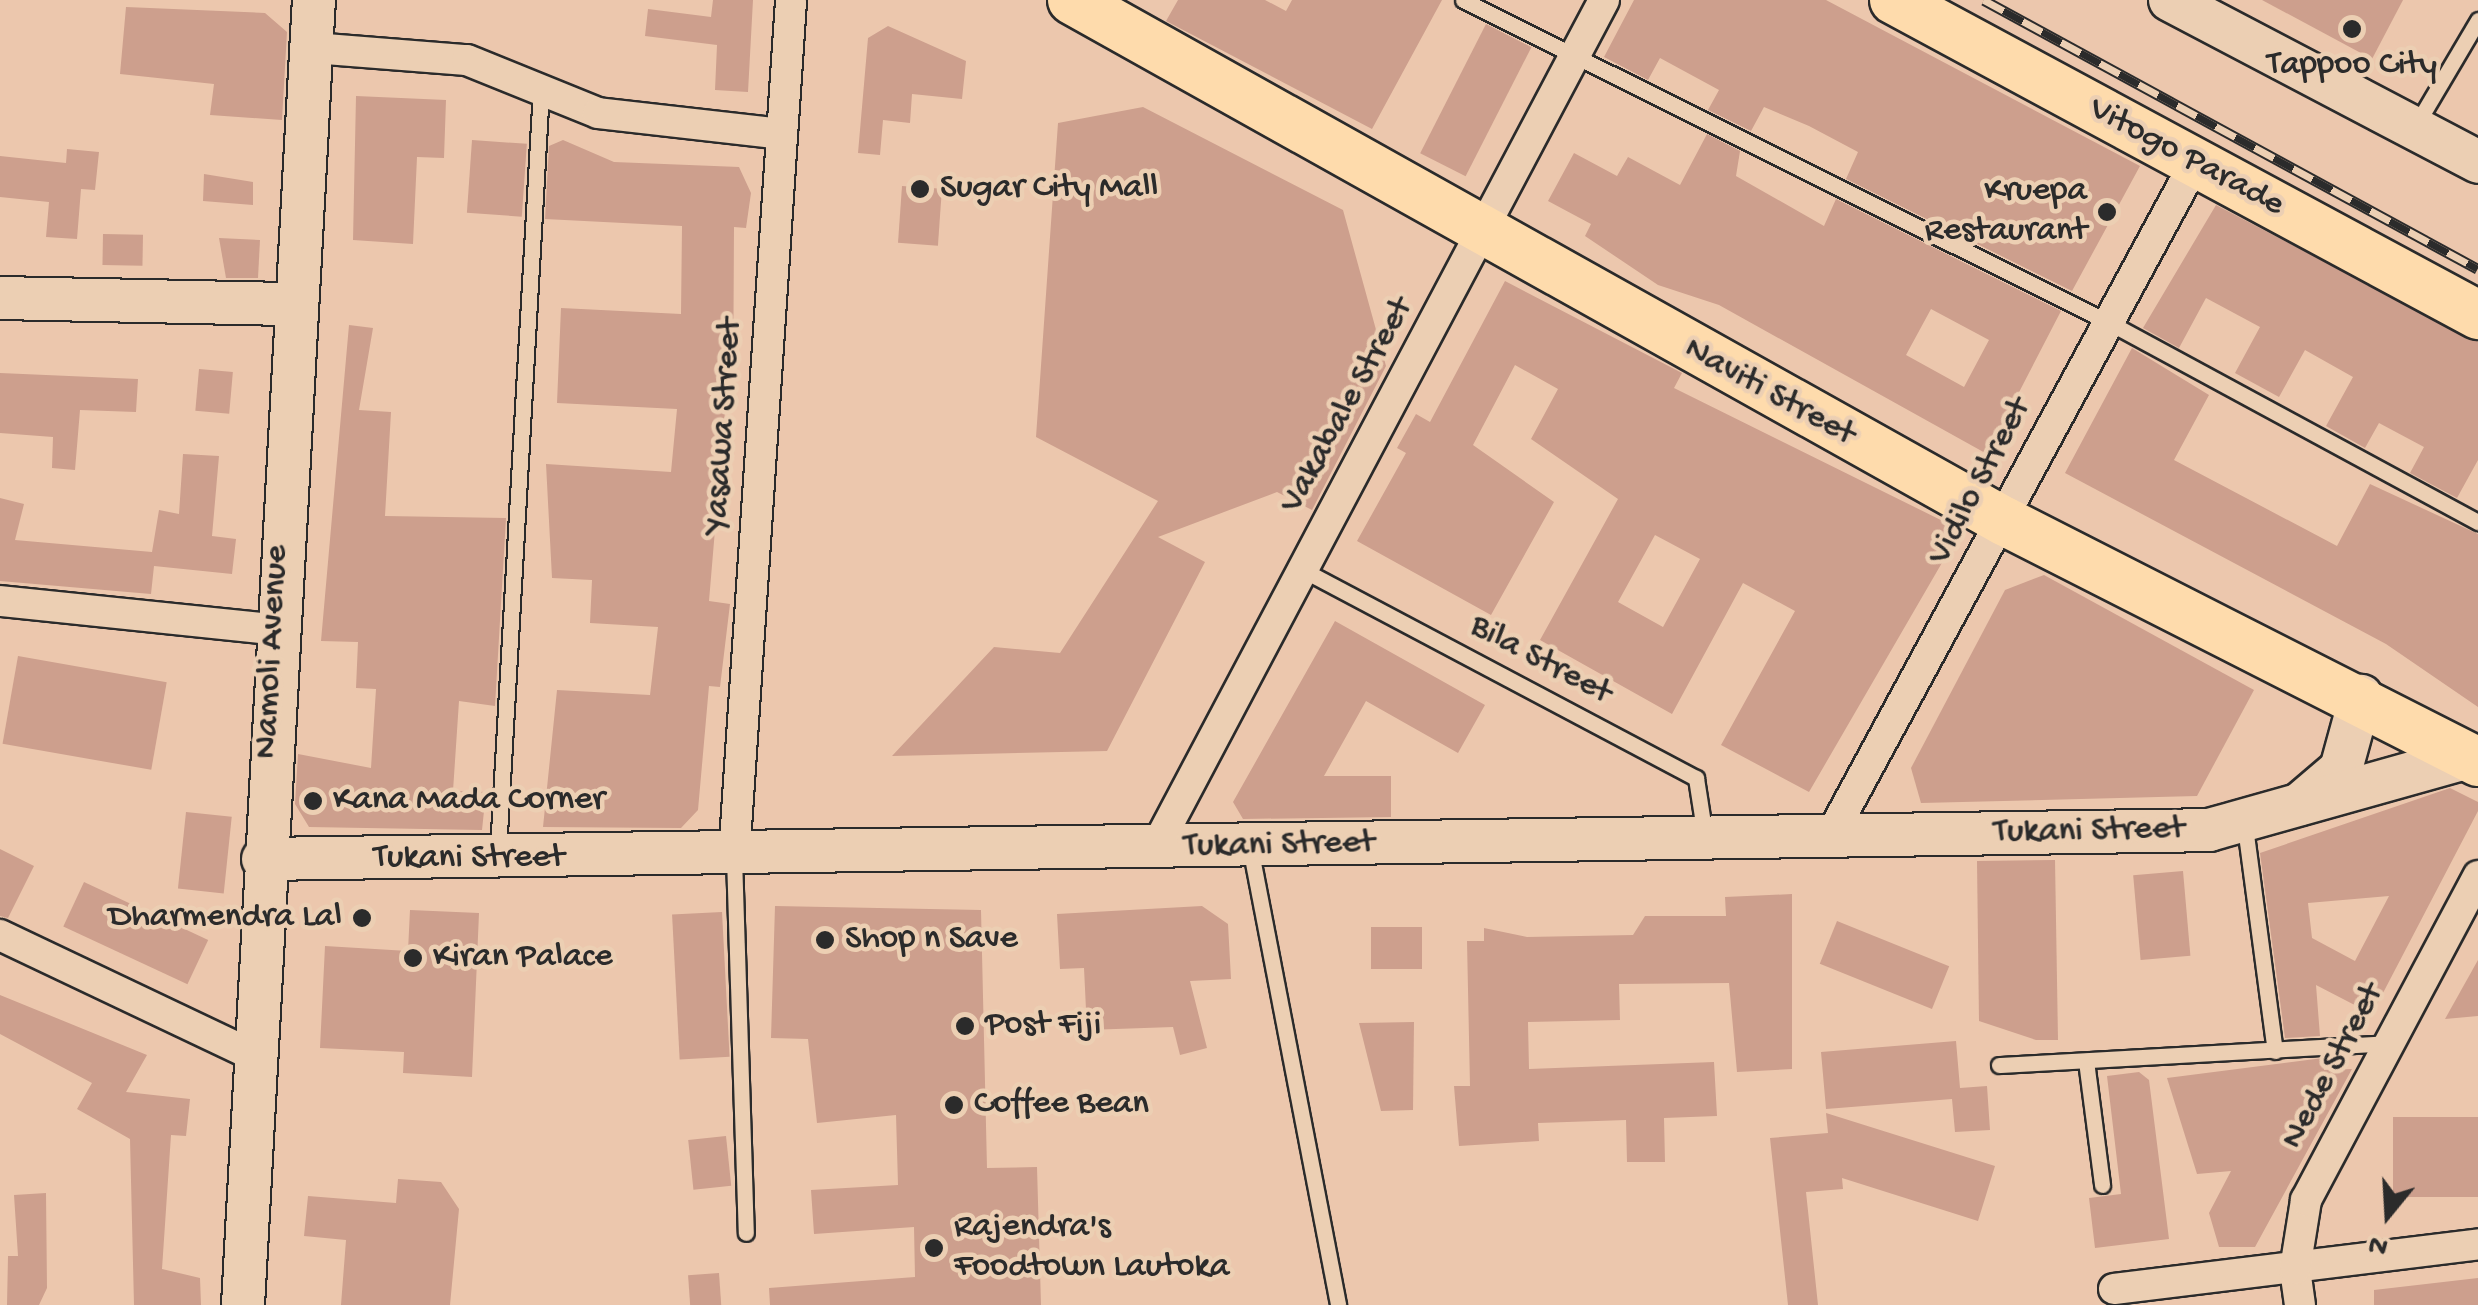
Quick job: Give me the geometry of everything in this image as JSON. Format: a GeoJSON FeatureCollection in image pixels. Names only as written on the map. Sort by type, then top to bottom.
{"type":"FeatureCollection","features":[{"type":"Feature","properties":{"kind":"main road","name":"Naviti Street"},"geometry":{"type":"LineString","coordinates":[[1072,0],[1485,238],[2004,520],[2361,696],[2473,759]]}},
{"type":"Feature","properties":{"kind":"main road","name":"Vitogo Parade"},"geometry":{"type":"LineString","coordinates":[[1894,0],[2478,316]]}},
{"type":"Feature","properties":{"kind":"street","name":"Namoli Avenue"},"geometry":{"type":"LineString","coordinates":[[244,1305],[251,1054],[273,629],[314,0]]}},
{"type":"Feature","properties":{"kind":"street","name":"Yasawa Street"},"geometry":{"type":"LineString","coordinates":[[734,857],[791,0]]}},
{"type":"Feature","properties":{"kind":"street","name":"Vakabale Street"},"geometry":{"type":"LineString","coordinates":[[1156,847],[1301,570],[1485,238],[1604,0]]}},
{"type":"Feature","properties":{"kind":"street"},"geometry":{"type":"LineString","coordinates":[[2170,0],[2478,162]]}},
{"type":"Feature","properties":{"kind":"street"},"geometry":{"type":"LineString","coordinates":[[313,48],[467,60],[598,114],[782,134]]}},
{"type":"Feature","properties":{"kind":"street","name":"Vidilo Street"},"geometry":{"type":"LineString","coordinates":[[1831,834],[2195,164]]}},
{"type":"Feature","properties":{"kind":"street"},"geometry":{"type":"LineString","coordinates":[[0,298],[294,304]]}},
{"type":"Feature","properties":{"kind":"street"},"geometry":{"type":"LineString","coordinates":[[0,601],[273,629]]}},
{"type":"Feature","properties":{"kind":"street","name":"Tukani Street"},"geometry":{"type":"LineString","coordinates":[[2292,811],[2341,769],[2361,696]]}},
{"type":"Feature","properties":{"kind":"street","name":"Tukani Street"},"geometry":{"type":"LineString","coordinates":[[263,858],[734,857],[2246,826],[2473,759]]}},
{"type":"Feature","properties":{"kind":"street","name":"Nede Street"},"geometry":{"type":"LineString","coordinates":[[2300,1305],[2295,1269],[2306,1200],[2478,876]]}},
{"type":"Feature","properties":{"kind":"street"},"geometry":{"type":"LineString","coordinates":[[0,935],[251,1054]]}},
{"type":"Feature","properties":{"kind":"street"},"geometry":{"type":"LineString","coordinates":[[2114,1289],[2478,1244]]}},
{"type":"Feature","properties":{"kind":"lane"},"geometry":{"type":"LineString","coordinates":[[1463,0],[1573,59],[2108,322],[2478,522]]}},
{"type":"Feature","properties":{"kind":"lane"},"geometry":{"type":"LineString","coordinates":[[2414,128],[2478,20]]}},
{"type":"Feature","properties":{"kind":"lane"},"geometry":{"type":"LineString","coordinates":[[498,860],[542,90]]}},
{"type":"Feature","properties":{"kind":"lane","name":"Bila Street"},"geometry":{"type":"LineString","coordinates":[[1301,570],[1696,778],[1706,839]]}},
{"type":"Feature","properties":{"kind":"lane"},"geometry":{"type":"LineString","coordinates":[[2246,826],[2275,1051]]}},
{"type":"Feature","properties":{"kind":"lane"},"geometry":{"type":"LineString","coordinates":[[1250,847],[1338,1305]]}},
{"type":"Feature","properties":{"kind":"lane"},"geometry":{"type":"LineString","coordinates":[[734,857],[746,1233]]}},
{"type":"Feature","properties":{"kind":"lane"},"geometry":{"type":"LineString","coordinates":[[1999,1065],[2390,1043]]}},
{"type":"Feature","properties":{"kind":"lane"},"geometry":{"type":"LineString","coordinates":[[2086,1060],[2102,1185]]}},
{"type":"Feature","properties":{"kind":"building"},"geometry":{"type":"Polygon","coordinates":[[[713,0],[753,0],[748,92],[715,90],[717,45],[645,36],[648,9],[711,17],[713,0]]]}},
{"type":"Feature","properties":{"kind":"building"},"geometry":{"type":"Polygon","coordinates":[[[1178,0],[1265,0],[1286,11],[1292,0],[1442,0],[1372,129],[1166,21],[1178,0]]]}},
{"type":"Feature","properties":{"kind":"building"},"geometry":{"type":"Polygon","coordinates":[[[1634,0],[1826,0],[2140,166],[2072,291],[1846,179],[1858,152],[1809,126],[1764,107],[1751,131],[1708,110],[1719,90],[1660,58],[1648,80],[1604,57],[1634,0]]]}},
{"type":"Feature","properties":{"kind":"building","name":"Tappoo City"},"geometry":{"type":"Polygon","coordinates":[[[2262,0],[2403,0],[2372,59],[2262,0]]]}},
{"type":"Feature","properties":{"kind":"building"},"geometry":{"type":"Polygon","coordinates":[[[126,7],[265,13],[287,32],[282,120],[210,115],[214,84],[120,74],[126,7]]]}},
{"type":"Feature","properties":{"kind":"building"},"geometry":{"type":"Polygon","coordinates":[[[1486,24],[1531,47],[1466,176],[1420,153],[1486,24]]]}},
{"type":"Feature","properties":{"kind":"building"},"geometry":{"type":"Polygon","coordinates":[[[888,26],[966,61],[962,99],[912,94],[910,123],[883,120],[880,155],[858,153],[868,38],[888,26]]]}},
{"type":"Feature","properties":{"kind":"building"},"geometry":{"type":"Polygon","coordinates":[[[356,96],[446,100],[444,158],[417,157],[413,244],[353,240],[356,96]]]}},
{"type":"Feature","properties":{"kind":"building"},"geometry":{"type":"Polygon","coordinates":[[[1143,107],[1343,210],[1386,366],[1312,510],[1277,492],[1158,537],[1205,562],[1107,751],[892,756],[994,647],[1060,653],[1158,501],[1036,437],[1058,123],[1143,107]]]}},
{"type":"Feature","properties":{"kind":"building"},"geometry":{"type":"Polygon","coordinates":[[[1707,134],[1740,151],[1736,176],[1824,226],[1836,199],[2061,311],[1987,454],[1719,305],[1658,285],[1585,236],[1591,224],[1548,201],[1574,153],[1617,176],[1628,157],[1680,185],[1707,134]],[[1931,309],[1906,355],[1964,387],[1989,340],[1931,309]]]}},
{"type":"Feature","properties":{"kind":"building"},"geometry":{"type":"Polygon","coordinates":[[[472,140],[527,144],[522,217],[467,213],[472,140]]]}},
{"type":"Feature","properties":{"kind":"building"},"geometry":{"type":"Polygon","coordinates":[[[563,140],[614,162],[739,167],[751,193],[746,228],[734,227],[733,412],[725,411],[709,601],[730,604],[720,687],[709,686],[698,810],[681,828],[543,827],[557,690],[650,695],[658,627],[590,623],[592,580],[552,578],[546,464],[671,472],[677,409],[557,403],[561,308],[681,314],[682,226],[545,219],[549,146],[563,140]]]}},
{"type":"Feature","properties":{"kind":"building"},"geometry":{"type":"Polygon","coordinates":[[[67,149],[99,152],[95,190],[81,189],[77,239],[46,237],[49,202],[0,197],[0,156],[66,163],[67,149]]]}},
{"type":"Feature","properties":{"kind":"building"},"geometry":{"type":"Polygon","coordinates":[[[204,174],[253,182],[253,205],[203,201],[204,174]]]}},
{"type":"Feature","properties":{"kind":"building"},"geometry":{"type":"Polygon","coordinates":[[[902,186],[942,189],[938,246],[898,243],[902,186]]]}},
{"type":"Feature","properties":{"kind":"building"},"geometry":{"type":"Polygon","coordinates":[[[2216,205],[2478,342],[2478,460],[2457,498],[2410,473],[2424,447],[2379,423],[2365,448],[2326,426],[2353,377],[2305,350],[2279,397],[2235,373],[2260,327],[2206,298],[2179,348],[2143,328],[2216,205]]]}},
{"type":"Feature","properties":{"kind":"building"},"geometry":{"type":"Polygon","coordinates":[[[103,234],[143,235],[142,266],[102,265],[103,234]]]}},
{"type":"Feature","properties":{"kind":"building"},"geometry":{"type":"Polygon","coordinates":[[[219,238],[260,240],[258,278],[226,278],[219,238]]]}},
{"type":"Feature","properties":{"kind":"building"},"geometry":{"type":"Polygon","coordinates":[[[1505,281],[1682,373],[1674,388],[1961,530],[1809,792],[1721,745],[1795,611],[1743,583],[1672,714],[1540,640],[1618,499],[1531,439],[1558,389],[1515,365],[1473,445],[1554,502],[1491,615],[1357,541],[1406,453],[1397,448],[1416,414],[1430,422],[1505,281]],[[1655,535],[1618,602],[1663,627],[1700,559],[1655,535]]]}},
{"type":"Feature","properties":{"kind":"building"},"geometry":{"type":"Polygon","coordinates":[[[349,325],[373,328],[359,410],[391,412],[385,516],[506,518],[495,706],[459,701],[453,791],[486,792],[482,830],[309,827],[295,804],[298,754],[371,768],[376,689],[356,688],[358,642],[321,641],[349,325]]]}},
{"type":"Feature","properties":{"kind":"building"},"geometry":{"type":"Polygon","coordinates":[[[2132,348],[2209,395],[2174,460],[2337,546],[2370,484],[2478,534],[2478,707],[2386,644],[2065,473],[2132,348]]]}},
{"type":"Feature","properties":{"kind":"building"},"geometry":{"type":"Polygon","coordinates":[[[199,369],[233,372],[229,414],[195,411],[199,369]]]}},
{"type":"Feature","properties":{"kind":"building"},"geometry":{"type":"Polygon","coordinates":[[[0,373],[138,379],[136,412],[80,410],[75,470],[52,468],[53,437],[0,433],[0,373]]]}},
{"type":"Feature","properties":{"kind":"building"},"geometry":{"type":"Polygon","coordinates":[[[183,454],[219,456],[212,536],[236,539],[232,574],[154,566],[151,594],[0,581],[0,498],[24,504],[15,540],[152,552],[159,510],[179,514],[183,454]]]}},
{"type":"Feature","properties":{"kind":"building"},"geometry":{"type":"Polygon","coordinates":[[[2044,575],[2254,690],[2197,796],[1921,803],[1911,768],[2005,590],[2044,575]]]}},
{"type":"Feature","properties":{"kind":"building"},"geometry":{"type":"Polygon","coordinates":[[[1335,621],[1485,705],[1458,753],[1366,701],[1324,776],[1391,776],[1391,817],[1243,819],[1233,802],[1335,621]]]}},
{"type":"Feature","properties":{"kind":"building"},"geometry":{"type":"Polygon","coordinates":[[[18,656],[167,682],[151,770],[3,744],[18,656]]]}},
{"type":"Feature","properties":{"kind":"building"},"geometry":{"type":"Polygon","coordinates":[[[2450,788],[2478,802],[2478,811],[2372,1014],[2316,985],[2320,1036],[2285,1038],[2260,853],[2450,788]],[[2389,896],[2308,903],[2312,938],[2355,961],[2389,896]]]}},
{"type":"Feature","properties":{"kind":"building"},"geometry":{"type":"Polygon","coordinates":[[[186,812],[232,817],[224,893],[178,889],[186,812]]]}},
{"type":"Feature","properties":{"kind":"building"},"geometry":{"type":"Polygon","coordinates":[[[0,849],[34,866],[8,918],[0,916],[0,849]]]}},
{"type":"Feature","properties":{"kind":"building"},"geometry":{"type":"Polygon","coordinates":[[[2055,860],[2058,1040],[2036,1040],[1979,1021],[1977,861],[2055,860]]]}},
{"type":"Feature","properties":{"kind":"building"},"geometry":{"type":"Polygon","coordinates":[[[2183,871],[2190,956],[2141,960],[2133,875],[2183,871]]]}},
{"type":"Feature","properties":{"kind":"building"},"geometry":{"type":"Polygon","coordinates":[[[84,882],[208,940],[187,984],[63,926],[84,882]]]}},
{"type":"Feature","properties":{"kind":"building"},"geometry":{"type":"Polygon","coordinates":[[[1792,894],[1792,1069],[1737,1072],[1729,983],[1619,984],[1620,1020],[1528,1022],[1529,1069],[1714,1062],[1717,1116],[1664,1118],[1665,1162],[1627,1162],[1626,1120],[1538,1123],[1539,1141],[1459,1146],[1454,1086],[1470,1086],[1467,941],[1484,941],[1484,928],[1527,937],[1633,935],[1645,916],[1726,916],[1725,897],[1792,894]]]}},
{"type":"Feature","properties":{"kind":"building"},"geometry":{"type":"Polygon","coordinates":[[[775,906],[981,910],[987,1168],[1037,1167],[1041,1305],[770,1305],[769,1288],[915,1277],[914,1227],[814,1234],[811,1190],[898,1185],[896,1115],[817,1123],[808,1039],[771,1038],[775,906]]]}},
{"type":"Feature","properties":{"kind":"building"},"geometry":{"type":"Polygon","coordinates":[[[1202,906],[1228,924],[1231,979],[1190,981],[1207,1048],[1180,1055],[1173,1027],[1087,1030],[1084,968],[1060,969],[1057,914],[1202,906]]]}},
{"type":"Feature","properties":{"kind":"building"},"geometry":{"type":"Polygon","coordinates":[[[410,910],[479,913],[472,1077],[403,1073],[404,1052],[320,1048],[325,946],[408,951],[410,910]]]}},
{"type":"Feature","properties":{"kind":"building"},"geometry":{"type":"Polygon","coordinates":[[[722,912],[730,1057],[680,1059],[672,915],[722,912]]]}},
{"type":"Feature","properties":{"kind":"building"},"geometry":{"type":"Polygon","coordinates":[[[1837,921],[1949,966],[1932,1009],[1820,964],[1837,921]]]}},
{"type":"Feature","properties":{"kind":"building"},"geometry":{"type":"Polygon","coordinates":[[[1371,927],[1422,927],[1422,969],[1371,969],[1371,927]]]}},
{"type":"Feature","properties":{"kind":"building"},"geometry":{"type":"Polygon","coordinates":[[[2478,960],[2478,1016],[2445,1019],[2478,960]]]}},
{"type":"Feature","properties":{"kind":"building"},"geometry":{"type":"Polygon","coordinates":[[[0,995],[147,1055],[126,1092],[190,1099],[186,1136],[171,1135],[162,1269],[200,1278],[201,1305],[134,1305],[130,1139],[77,1109],[92,1083],[0,1034],[0,995]]]}},
{"type":"Feature","properties":{"kind":"building"},"geometry":{"type":"Polygon","coordinates":[[[1414,1022],[1413,1110],[1381,1111],[1359,1023],[1414,1022]]]}},
{"type":"Feature","properties":{"kind":"building"},"geometry":{"type":"Polygon","coordinates":[[[1956,1041],[1960,1088],[1987,1086],[1990,1130],[1955,1132],[1952,1099],[1826,1109],[1821,1052],[1956,1041]]]}},
{"type":"Feature","properties":{"kind":"building"},"geometry":{"type":"Polygon","coordinates":[[[2323,1058],[2324,1070],[2352,1069],[2255,1247],[2219,1247],[2209,1213],[2231,1171],[2197,1174],[2167,1078],[2323,1058]]]}},
{"type":"Feature","properties":{"kind":"building"},"geometry":{"type":"Polygon","coordinates":[[[2139,1072],[2149,1080],[2169,1239],[2095,1248],[2089,1198],[2121,1194],[2107,1076],[2139,1072]]]}},
{"type":"Feature","properties":{"kind":"building"},"geometry":{"type":"Polygon","coordinates":[[[1826,1113],[1995,1166],[1978,1221],[1842,1178],[1843,1189],[1806,1192],[1818,1305],[1788,1305],[1770,1138],[1828,1133],[1826,1113]]]}},
{"type":"Feature","properties":{"kind":"building"},"geometry":{"type":"Polygon","coordinates":[[[2393,1117],[2478,1117],[2478,1197],[2393,1197],[2393,1117]]]}},
{"type":"Feature","properties":{"kind":"building"},"geometry":{"type":"Polygon","coordinates":[[[726,1136],[731,1186],[693,1190],[688,1140],[726,1136]]]}},
{"type":"Feature","properties":{"kind":"building"},"geometry":{"type":"Polygon","coordinates":[[[398,1179],[441,1182],[459,1209],[450,1305],[341,1305],[346,1240],[304,1236],[308,1196],[396,1203],[398,1179]]]}},
{"type":"Feature","properties":{"kind":"building"},"geometry":{"type":"Polygon","coordinates":[[[46,1193],[47,1288],[39,1305],[7,1305],[8,1256],[18,1256],[14,1195],[46,1193]]]}},
{"type":"Feature","properties":{"kind":"building"},"geometry":{"type":"Polygon","coordinates":[[[719,1273],[721,1305],[690,1305],[688,1275],[719,1273]]]}},
{"type":"Feature","properties":{"kind":"building"},"geometry":{"type":"Polygon","coordinates":[[[2478,1278],[2478,1305],[2374,1305],[2374,1290],[2478,1278]]]}},
{"type":"Feature","properties":{"kind":"railway"},"geometry":{"type":"LineString","coordinates":[[1984,0],[2478,269]]}},
{"type":"Feature","properties":{"kind":"place","name":"Tappoo City"},"geometry":{"type":"Point","coordinates":[2352,29]}},
{"type":"Feature","properties":{"kind":"place","name":"Sugar City Mall"},"geometry":{"type":"Point","coordinates":[920,189]}},
{"type":"Feature","properties":{"kind":"place","name":"Kruepa Restaurant"},"geometry":{"type":"Point","coordinates":[2107,212]}},
{"type":"Feature","properties":{"kind":"place","name":"Kana Mada Corner"},"geometry":{"type":"Point","coordinates":[313,801]}},
{"type":"Feature","properties":{"kind":"place","name":"Dharmendra Lal"},"geometry":{"type":"Point","coordinates":[362,918]}},
{"type":"Feature","properties":{"kind":"place","name":"Shop n Save"},"geometry":{"type":"Point","coordinates":[825,940]}},
{"type":"Feature","properties":{"kind":"place","name":"Kiran Palace"},"geometry":{"type":"Point","coordinates":[413,958]}},
{"type":"Feature","properties":{"kind":"place","name":"Post Fiji"},"geometry":{"type":"Point","coordinates":[965,1026]}},
{"type":"Feature","properties":{"kind":"place","name":"Coffee Bean"},"geometry":{"type":"Point","coordinates":[954,1105]}},
{"type":"Feature","properties":{"kind":"place","name":"Rajendra's Foodtown Lautoka"},"geometry":{"type":"Point","coordinates":[934,1248]}}]}
